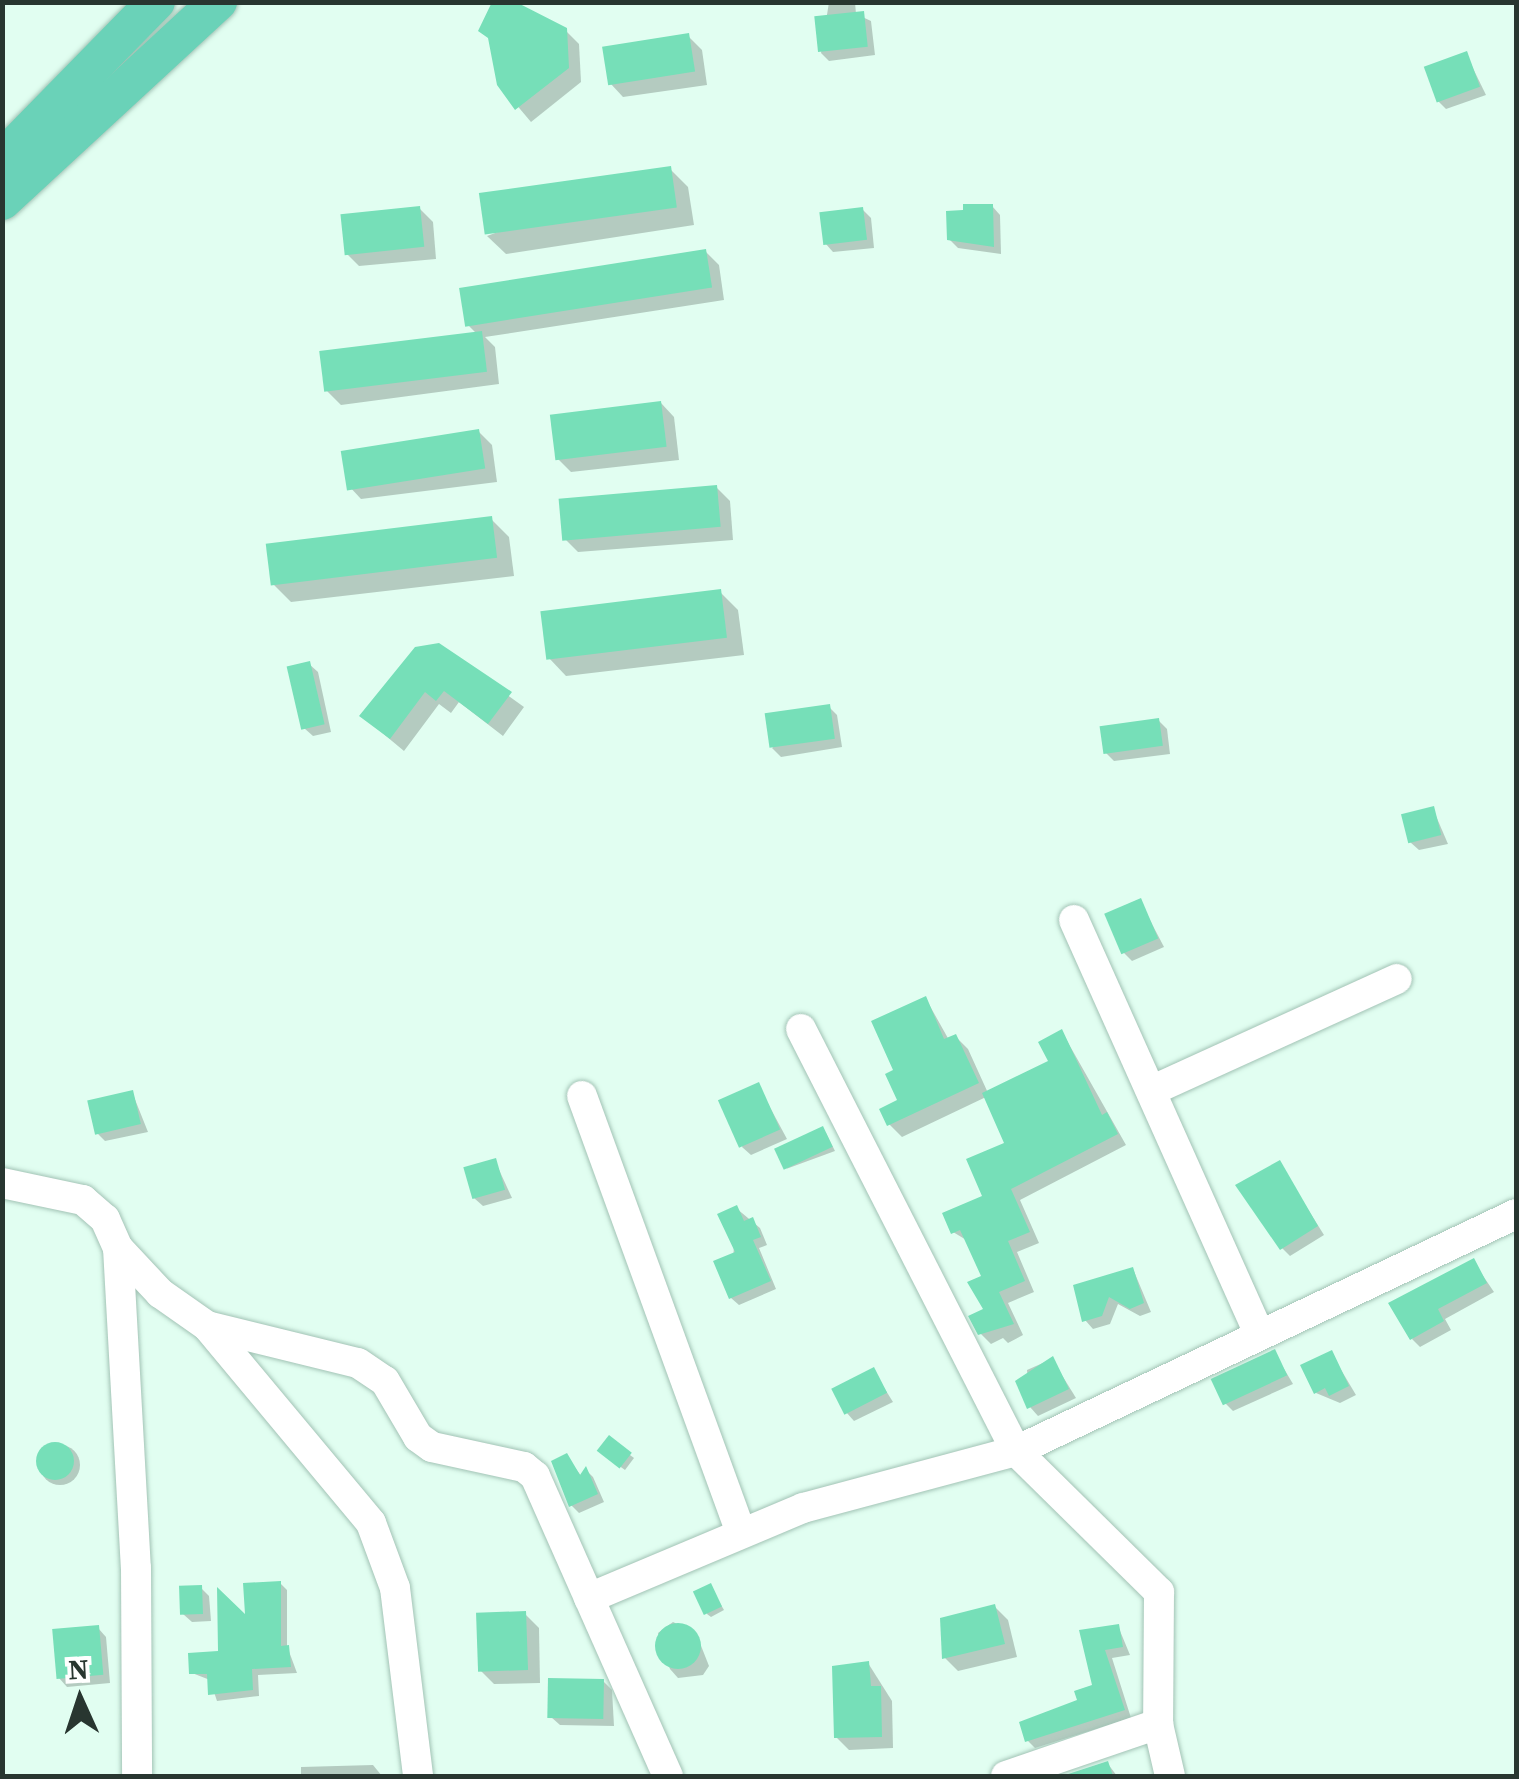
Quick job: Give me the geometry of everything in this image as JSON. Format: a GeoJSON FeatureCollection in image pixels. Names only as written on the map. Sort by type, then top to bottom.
{"type":"FeatureCollection","features":[{"type":"Feature","properties":{"kind":"main road"},"geometry":{"type":"LineString","coordinates":[[2,159],[156,2]]}},
{"type":"Feature","properties":{"kind":"main road"},"geometry":{"type":"LineString","coordinates":[[2,201],[218,2]]}},
{"type":"Feature","properties":{"kind":"street"},"geometry":{"type":"LineString","coordinates":[[1074,920],[1259,1334]]}},
{"type":"Feature","properties":{"kind":"street"},"geometry":{"type":"LineString","coordinates":[[1151,1091],[1397,980]]}},
{"type":"Feature","properties":{"kind":"street"},"geometry":{"type":"LineString","coordinates":[[801,1030],[1016,1450],[1159,1592],[1158,1724],[1170,1776]]}},
{"type":"Feature","properties":{"kind":"street"},"geometry":{"type":"LineString","coordinates":[[582,1096],[740,1531]]}},
{"type":"Feature","properties":{"kind":"street"},"geometry":{"type":"LineString","coordinates":[[2,1183],[83,1200],[105,1219],[118,1248],[160,1293],[207,1326],[370,1523],[385,1552],[418,1776]]}},
{"type":"Feature","properties":{"kind":"street"},"geometry":{"type":"LineString","coordinates":[[589,1598],[740,1531],[1016,1450],[1516,1214]]}},
{"type":"Feature","properties":{"kind":"street"},"geometry":{"type":"LineString","coordinates":[[118,1248],[136,1568],[137,1776]]}},
{"type":"Feature","properties":{"kind":"street"},"geometry":{"type":"LineString","coordinates":[[207,1326],[358,1363],[385,1381],[418,1438],[432,1447],[524,1467],[535,1476],[668,1776]]}},
{"type":"Feature","properties":{"kind":"street"},"geometry":{"type":"LineString","coordinates":[[1006,1776],[1158,1724]]}},
{"type":"Feature","properties":{"kind":"building"},"geometry":{"type":"Polygon","coordinates":[[[492,2],[516,2],[567,28],[569,68],[515,110],[497,85],[488,38],[478,31],[492,2]]]}},
{"type":"Feature","properties":{"kind":"building"},"geometry":{"type":"Polygon","coordinates":[[[864,11],[868,47],[818,52],[814,16],[864,11]]]}},
{"type":"Feature","properties":{"kind":"building"},"geometry":{"type":"Polygon","coordinates":[[[689,33],[695,72],[608,85],[602,47],[689,33]]]}},
{"type":"Feature","properties":{"kind":"building"},"geometry":{"type":"Polygon","coordinates":[[[1467,51],[1480,87],[1437,102],[1424,67],[1467,51]]]}},
{"type":"Feature","properties":{"kind":"building"},"geometry":{"type":"Polygon","coordinates":[[[671,166],[677,208],[485,235],[479,193],[671,166]]]}},
{"type":"Feature","properties":{"kind":"building"},"geometry":{"type":"Polygon","coordinates":[[[963,204],[993,204],[994,247],[947,240],[946,211],[963,210],[963,204]]]}},
{"type":"Feature","properties":{"kind":"building"},"geometry":{"type":"Polygon","coordinates":[[[420,206],[424,247],[345,255],[340,214],[420,206]]]}},
{"type":"Feature","properties":{"kind":"building"},"geometry":{"type":"Polygon","coordinates":[[[863,207],[867,240],[823,245],[819,212],[863,207]]]}},
{"type":"Feature","properties":{"kind":"building"},"geometry":{"type":"Polygon","coordinates":[[[706,249],[712,288],[465,327],[459,288],[706,249]]]}},
{"type":"Feature","properties":{"kind":"building"},"geometry":{"type":"Polygon","coordinates":[[[482,331],[487,372],[324,392],[319,351],[482,331]]]}},
{"type":"Feature","properties":{"kind":"building"},"geometry":{"type":"Polygon","coordinates":[[[661,401],[667,447],[555,460],[550,415],[661,401]]]}},
{"type":"Feature","properties":{"kind":"building"},"geometry":{"type":"Polygon","coordinates":[[[479,429],[485,469],[347,490],[341,451],[479,429]]]}},
{"type":"Feature","properties":{"kind":"building"},"geometry":{"type":"Polygon","coordinates":[[[717,485],[721,527],[562,541],[559,499],[717,485]]]}},
{"type":"Feature","properties":{"kind":"building"},"geometry":{"type":"Polygon","coordinates":[[[492,516],[497,558],[271,585],[266,544],[492,516]]]}},
{"type":"Feature","properties":{"kind":"building"},"geometry":{"type":"Polygon","coordinates":[[[721,589],[727,638],[546,660],[540,611],[721,589]]]}},
{"type":"Feature","properties":{"kind":"building"},"geometry":{"type":"Polygon","coordinates":[[[439,643],[512,692],[488,724],[444,691],[436,701],[425,692],[390,739],[359,716],[415,647],[439,643]]]}},
{"type":"Feature","properties":{"kind":"building"},"geometry":{"type":"Polygon","coordinates":[[[310,661],[325,724],[301,730],[287,666],[310,661]]]}},
{"type":"Feature","properties":{"kind":"building"},"geometry":{"type":"Polygon","coordinates":[[[830,704],[835,739],[770,748],[765,713],[830,704]]]}},
{"type":"Feature","properties":{"kind":"building"},"geometry":{"type":"Polygon","coordinates":[[[1159,718],[1163,746],[1103,754],[1100,726],[1159,718]]]}},
{"type":"Feature","properties":{"kind":"building"},"geometry":{"type":"Polygon","coordinates":[[[1434,806],[1441,835],[1408,843],[1401,814],[1434,806]]]}},
{"type":"Feature","properties":{"kind":"building"},"geometry":{"type":"Polygon","coordinates":[[[1141,898],[1158,939],[1121,954],[1104,914],[1141,898]]]}},
{"type":"Feature","properties":{"kind":"building"},"geometry":{"type":"Polygon","coordinates":[[[926,996],[944,1039],[956,1034],[979,1083],[887,1126],[879,1109],[897,1100],[885,1074],[893,1070],[871,1021],[926,996]]]}},
{"type":"Feature","properties":{"kind":"building"},"geometry":{"type":"Polygon","coordinates":[[[1062,1029],[1102,1115],[1107,1112],[1118,1134],[1011,1189],[1030,1232],[1008,1241],[1025,1281],[999,1292],[1014,1324],[978,1335],[968,1316],[983,1309],[967,1282],[981,1276],[960,1230],[951,1234],[942,1213],[982,1196],[966,1159],[1004,1143],[982,1093],[1048,1061],[1038,1042],[1062,1029]]]}},
{"type":"Feature","properties":{"kind":"building"},"geometry":{"type":"Polygon","coordinates":[[[759,1082],[780,1130],[739,1148],[718,1100],[759,1082]]]}},
{"type":"Feature","properties":{"kind":"building"},"geometry":{"type":"Polygon","coordinates":[[[133,1090],[141,1124],[95,1135],[87,1101],[133,1090]]]}},
{"type":"Feature","properties":{"kind":"building"},"geometry":{"type":"Polygon","coordinates":[[[823,1126],[833,1147],[784,1170],[774,1149],[823,1126]]]}},
{"type":"Feature","properties":{"kind":"building"},"geometry":{"type":"Polygon","coordinates":[[[496,1158],[505,1190],[472,1199],[463,1167],[496,1158]]]}},
{"type":"Feature","properties":{"kind":"building"},"geometry":{"type":"Polygon","coordinates":[[[1280,1160],[1318,1226],[1280,1250],[1235,1185],[1280,1160]]]}},
{"type":"Feature","properties":{"kind":"building"},"geometry":{"type":"Polygon","coordinates":[[[737,1205],[744,1221],[753,1217],[761,1237],[753,1240],[771,1281],[729,1299],[713,1261],[735,1252],[717,1214],[737,1205]]]}},
{"type":"Feature","properties":{"kind":"building"},"geometry":{"type":"Polygon","coordinates":[[[1474,1258],[1487,1283],[1438,1309],[1444,1321],[1410,1340],[1388,1303],[1474,1258]]]}},
{"type":"Feature","properties":{"kind":"building"},"geometry":{"type":"Polygon","coordinates":[[[1133,1267],[1144,1303],[1130,1309],[1109,1297],[1102,1316],[1082,1322],[1073,1285],[1133,1267]]]}},
{"type":"Feature","properties":{"kind":"building"},"geometry":{"type":"Polygon","coordinates":[[[1275,1349],[1287,1375],[1223,1405],[1211,1379],[1275,1349]]]}},
{"type":"Feature","properties":{"kind":"building"},"geometry":{"type":"Polygon","coordinates":[[[1332,1350],[1349,1386],[1329,1396],[1325,1388],[1314,1394],[1300,1365],[1332,1350]]]}},
{"type":"Feature","properties":{"kind":"building"},"geometry":{"type":"Polygon","coordinates":[[[1053,1356],[1069,1389],[1027,1409],[1015,1381],[1053,1356]]]}},
{"type":"Feature","properties":{"kind":"building"},"geometry":{"type":"Polygon","coordinates":[[[874,1367],[887,1393],[844,1415],[831,1389],[874,1367]]]}},
{"type":"Feature","properties":{"kind":"building"},"geometry":{"type":"Polygon","coordinates":[[[609,1435],[632,1453],[620,1469],[597,1451],[609,1435]]]}},
{"type":"Feature","properties":{"kind":"building"},"geometry":{"type":"Polygon","coordinates":[[[55,1442],[68,1448],[74,1461],[68,1474],[55,1480],[42,1474],[36,1461],[42,1448],[55,1442]]]}},
{"type":"Feature","properties":{"kind":"building"},"geometry":{"type":"Polygon","coordinates":[[[567,1453],[580,1475],[586,1466],[598,1494],[569,1507],[551,1461],[567,1453]]]}},
{"type":"Feature","properties":{"kind":"building"},"geometry":{"type":"Polygon","coordinates":[[[281,1581],[281,1646],[289,1645],[291,1667],[252,1669],[253,1690],[208,1695],[207,1674],[189,1674],[188,1653],[218,1651],[217,1587],[245,1614],[243,1583],[281,1581]]]}},
{"type":"Feature","properties":{"kind":"building"},"geometry":{"type":"Polygon","coordinates":[[[711,1583],[722,1607],[704,1615],[693,1591],[711,1583]]]}},
{"type":"Feature","properties":{"kind":"building"},"geometry":{"type":"Polygon","coordinates":[[[202,1585],[203,1614],[180,1615],[179,1586],[202,1585]]]}},
{"type":"Feature","properties":{"kind":"building"},"geometry":{"type":"Polygon","coordinates":[[[995,1604],[1005,1644],[942,1659],[940,1618],[995,1604]]]}},
{"type":"Feature","properties":{"kind":"building"},"geometry":{"type":"Polygon","coordinates":[[[526,1611],[528,1670],[478,1672],[476,1613],[526,1611]]]}},
{"type":"Feature","properties":{"kind":"building"},"geometry":{"type":"Polygon","coordinates":[[[678,1623],[695,1629],[701,1646],[695,1663],[678,1669],[661,1663],[655,1646],[661,1629],[678,1623]]]}},
{"type":"Feature","properties":{"kind":"building"},"geometry":{"type":"Polygon","coordinates":[[[1119,1624],[1123,1647],[1105,1650],[1125,1710],[1025,1742],[1019,1722],[1077,1700],[1074,1691],[1092,1685],[1079,1630],[1119,1624]]]}},
{"type":"Feature","properties":{"kind":"building"},"geometry":{"type":"Polygon","coordinates":[[[99,1625],[103,1675],[57,1679],[52,1629],[99,1625]]]}},
{"type":"Feature","properties":{"kind":"building"},"geometry":{"type":"Polygon","coordinates":[[[869,1661],[871,1686],[881,1686],[882,1737],[834,1738],[832,1666],[869,1661]]]}},
{"type":"Feature","properties":{"kind":"building"},"geometry":{"type":"Polygon","coordinates":[[[548,1678],[604,1679],[603,1719],[547,1718],[548,1678]]]}},
{"type":"Feature","properties":{"kind":"building"},"geometry":{"type":"Polygon","coordinates":[[[1108,1761],[1113,1776],[1062,1776],[1108,1761]]]}}]}
